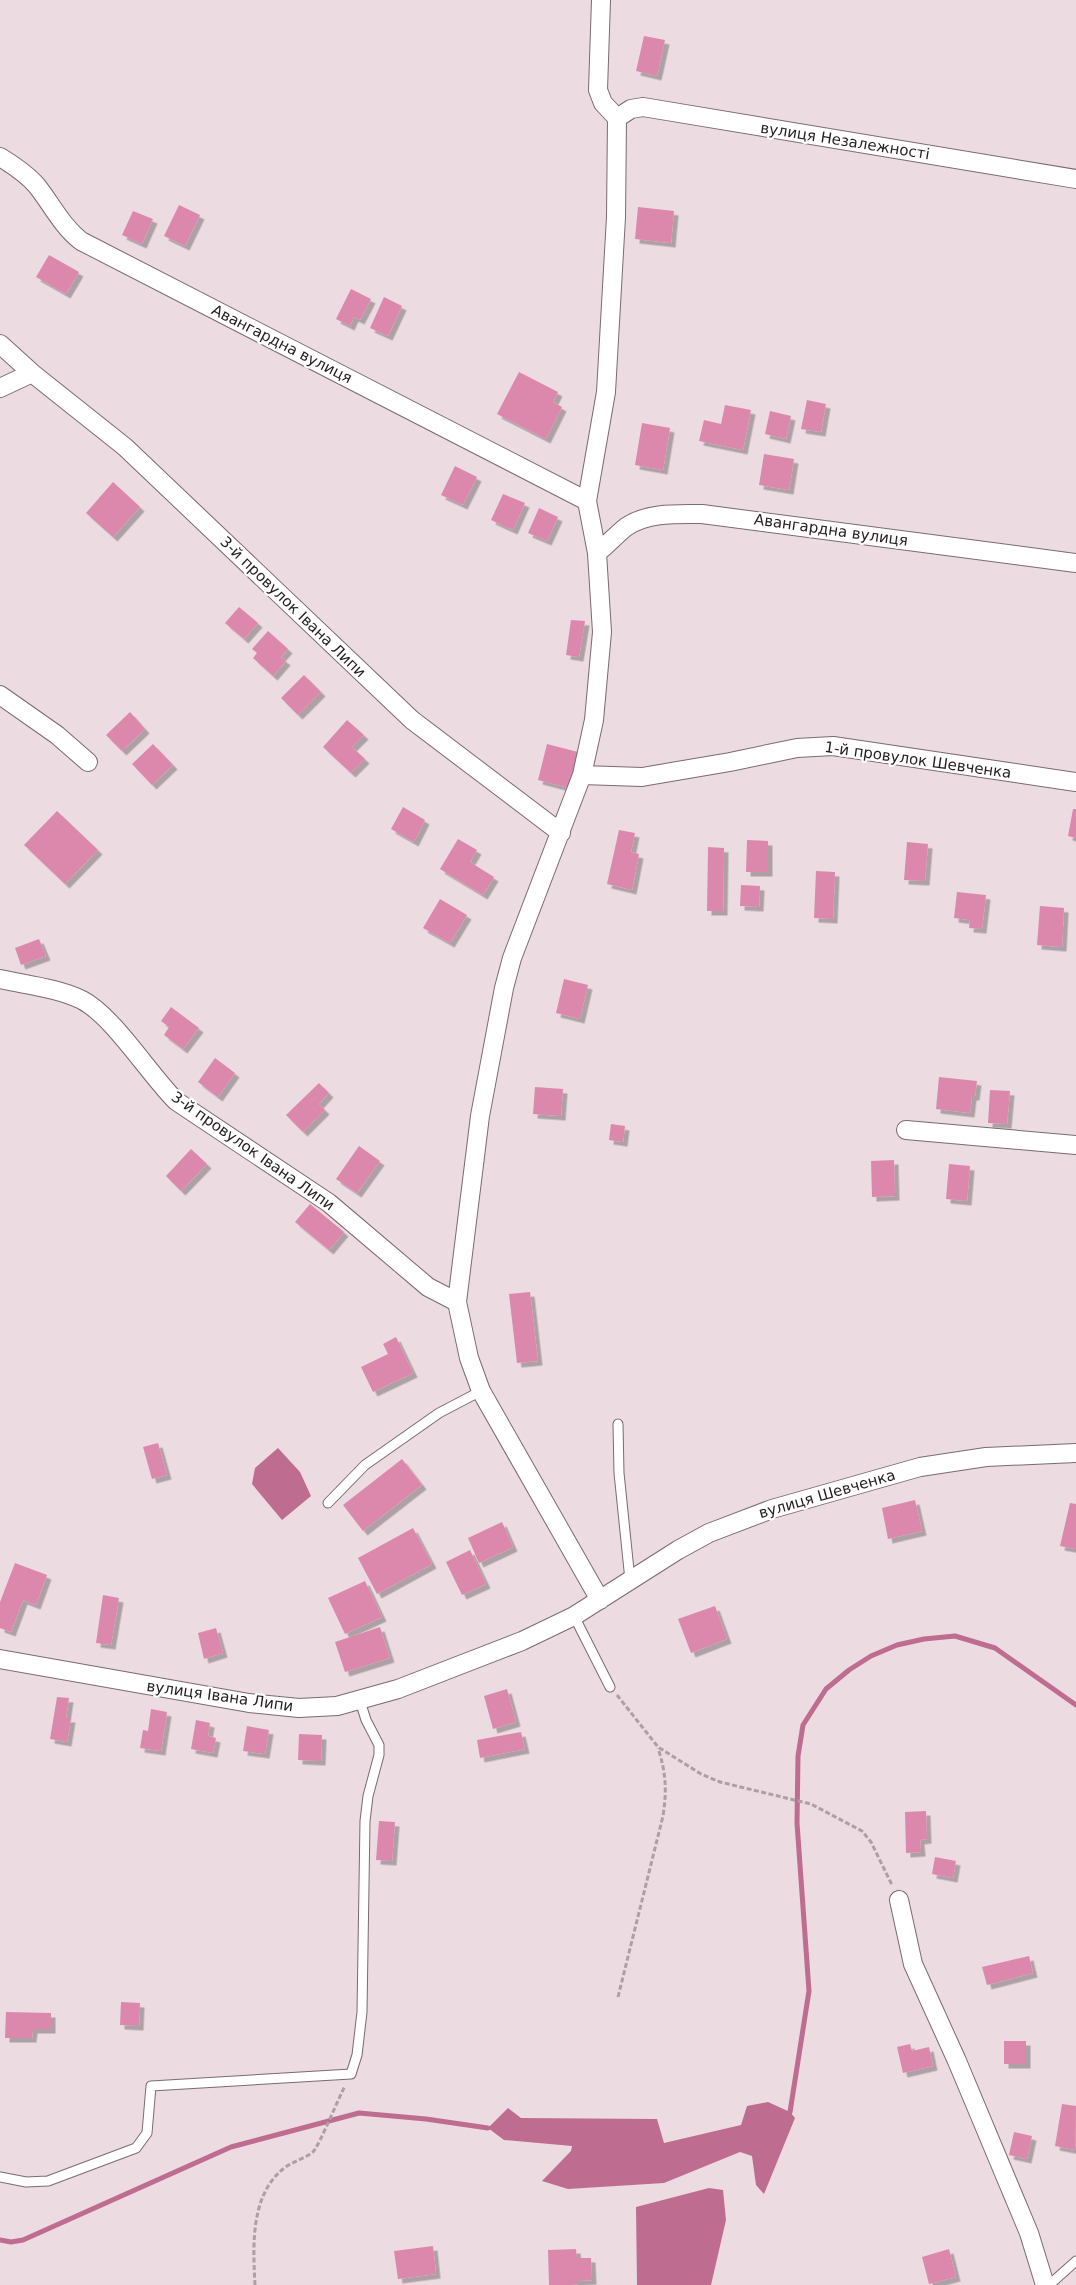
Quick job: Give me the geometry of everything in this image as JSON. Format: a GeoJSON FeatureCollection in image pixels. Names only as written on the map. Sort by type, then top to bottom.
{"type":"FeatureCollection","features":[{"type":"Feature","properties":{"kind":"street"},"geometry":{"type":"LineString","coordinates":[[600,1600],[481,1392],[469,1358],[457,1302],[480,1116],[504,988],[512,958],[582,775],[594,720],[600,671],[602,632],[597,553],[587,501],[606,392],[616,217],[617,118],[603,104],[598,90],[601,0]]}},
{"type":"Feature","properties":{"kind":"street","name":"вулиця Незалежності"},"geometry":{"type":"LineString","coordinates":[[617,118],[631,109],[643,107],[1076,178]]}},
{"type":"Feature","properties":{"kind":"street","name":"Авангардна вулиця"},"geometry":{"type":"LineString","coordinates":[[0,157],[16,167],[36,184],[69,231],[81,241],[587,501]]}},
{"type":"Feature","properties":{"kind":"street","name":"3-й провулок Івана Липи"},"geometry":{"type":"LineString","coordinates":[[0,344],[32,373],[125,447],[412,720],[561,833]]}},
{"type":"Feature","properties":{"kind":"street"},"geometry":{"type":"LineString","coordinates":[[0,388],[32,373]]}},
{"type":"Feature","properties":{"kind":"street","name":"Авангардна вулиця"},"geometry":{"type":"LineString","coordinates":[[597,553],[627,527],[642,519],[668,515],[702,514],[1076,563]]}},
{"type":"Feature","properties":{"kind":"street"},"geometry":{"type":"LineString","coordinates":[[0,696],[57,735],[88,762]]}},
{"type":"Feature","properties":{"kind":"street","name":"1-й провулок Шевченка"},"geometry":{"type":"LineString","coordinates":[[582,775],[642,777],[816,746],[861,749],[935,762],[1076,782]]}},
{"type":"Feature","properties":{"kind":"street","name":"3-й провулок Івана Липи"},"geometry":{"type":"LineString","coordinates":[[0,979],[69,994],[84,1001],[117,1031],[157,1082],[176,1101],[329,1203],[428,1287],[457,1302]]}},
{"type":"Feature","properties":{"kind":"street"},"geometry":{"type":"LineString","coordinates":[[906,1130],[1076,1145]]}},
{"type":"Feature","properties":{"kind":"street","name":"вулиця Шевченка"},"geometry":{"type":"LineString","coordinates":[[600,1600],[678,1550],[718,1529],[772,1509],[864,1481],[920,1467],[978,1458],[1076,1453]]}},
{"type":"Feature","properties":{"kind":"street","name":"вулиця Івана Липи"},"geometry":{"type":"LineString","coordinates":[[0,1659],[248,1703],[319,1708],[360,1701],[480,1658],[574,1616],[600,1600]]}},
{"type":"Feature","properties":{"kind":"street"},"geometry":{"type":"LineString","coordinates":[[899,1900],[913,1964],[957,2061],[1030,2233],[1045,2285]]}},
{"type":"Feature","properties":{"kind":"lane"},"geometry":{"type":"LineString","coordinates":[[328,1503],[365,1465],[439,1413],[481,1392]]}},
{"type":"Feature","properties":{"kind":"lane"},"geometry":{"type":"LineString","coordinates":[[618,1424],[618,1473],[630,1580]]}},
{"type":"Feature","properties":{"kind":"lane"},"geometry":{"type":"LineString","coordinates":[[574,1616],[610,1687]]}},
{"type":"Feature","properties":{"kind":"lane"},"geometry":{"type":"LineString","coordinates":[[0,2177],[26,2182],[48,2181],[136,2148],[147,2133],[150,2086],[351,2074],[356,2055],[362,2012],[365,1821],[368,1796],[379,1755],[379,1745],[366,1720],[360,1701]]}},
{"type":"Feature","properties":{"kind":"lane"},"geometry":{"type":"LineString","coordinates":[[1049,2285],[1076,2261]]}},
{"type":"Feature","properties":{"kind":"path"},"geometry":{"type":"LineString","coordinates":[[610,1687],[658,1747],[701,1774],[720,1782],[811,1804],[862,1831],[872,1842],[899,1900]]}},
{"type":"Feature","properties":{"kind":"path"},"geometry":{"type":"LineString","coordinates":[[618,1997],[663,1816],[666,1794],[665,1771],[658,1747]]}},
{"type":"Feature","properties":{"kind":"path"},"geometry":{"type":"LineString","coordinates":[[255,2285],[255,2234],[260,2204],[266,2190],[283,2168],[314,2151],[338,2102]]}},
{"type":"Feature","properties":{"kind":"shaded area"},"geometry":{"type":"Polygon","coordinates":[[[278,1448],[300,1472],[311,1496],[282,1520],[252,1484],[255,1468],[278,1448]]]}},
{"type":"Feature","properties":{"kind":"shaded area"},"geometry":{"type":"Polygon","coordinates":[[[768,2102],[790,2112],[795,2118],[764,2194],[756,2185],[752,2156],[740,2152],[664,2183],[568,2189],[542,2181],[571,2151],[572,2146],[504,2140],[488,2128],[508,2108],[521,2118],[657,2119],[664,2143],[741,2125],[747,2106],[768,2102]]]}},
{"type":"Feature","properties":{"kind":"shaded area"},"geometry":{"type":"Polygon","coordinates":[[[709,2188],[723,2190],[726,2220],[711,2285],[637,2285],[636,2207],[709,2188]]]}},
{"type":"Feature","properties":{"kind":"building"},"geometry":{"type":"Polygon","coordinates":[[[644,36],[665,40],[657,76],[636,71],[644,36]]]}},
{"type":"Feature","properties":{"kind":"building"},"geometry":{"type":"Polygon","coordinates":[[[179,205],[200,215],[185,246],[164,236],[179,205]]]}},
{"type":"Feature","properties":{"kind":"building"},"geometry":{"type":"Polygon","coordinates":[[[638,207],[674,211],[671,243],[635,239],[638,207]]]}},
{"type":"Feature","properties":{"kind":"building"},"geometry":{"type":"Polygon","coordinates":[[[133,211],[153,219],[142,244],[122,235],[133,211]]]}},
{"type":"Feature","properties":{"kind":"building"},"geometry":{"type":"Polygon","coordinates":[[[49,255],[79,272],[66,294],[36,277],[49,255]]]}},
{"type":"Feature","properties":{"kind":"building"},"geometry":{"type":"Polygon","coordinates":[[[351,289],[371,299],[360,320],[354,317],[350,326],[336,319],[351,289]]]}},
{"type":"Feature","properties":{"kind":"building"},"geometry":{"type":"Polygon","coordinates":[[[384,297],[402,306],[388,336],[370,328],[384,297]]]}},
{"type":"Feature","properties":{"kind":"building"},"geometry":{"type":"Polygon","coordinates":[[[519,372],[558,392],[553,402],[562,407],[546,439],[497,414],[519,372]]]}},
{"type":"Feature","properties":{"kind":"building"},"geometry":{"type":"Polygon","coordinates":[[[807,400],[826,404],[821,432],[801,429],[807,400]]]}},
{"type":"Feature","properties":{"kind":"building"},"geometry":{"type":"Polygon","coordinates":[[[725,405],[751,410],[743,450],[699,441],[704,420],[721,424],[725,405]]]}},
{"type":"Feature","properties":{"kind":"building"},"geometry":{"type":"Polygon","coordinates":[[[770,411],[791,416],[786,439],[765,434],[770,411]]]}},
{"type":"Feature","properties":{"kind":"building"},"geometry":{"type":"Polygon","coordinates":[[[642,423],[670,428],[663,470],[635,465],[642,423]]]}},
{"type":"Feature","properties":{"kind":"building"},"geometry":{"type":"Polygon","coordinates":[[[764,454],[794,459],[789,490],[759,485],[764,454]]]}},
{"type":"Feature","properties":{"kind":"building"},"geometry":{"type":"Polygon","coordinates":[[[455,466],[477,477],[463,505],[441,495],[455,466]]]}},
{"type":"Feature","properties":{"kind":"building"},"geometry":{"type":"Polygon","coordinates":[[[113,482],[140,507],[113,537],[86,513],[113,482]]]}},
{"type":"Feature","properties":{"kind":"building"},"geometry":{"type":"Polygon","coordinates":[[[503,494],[525,503],[513,530],[491,520],[503,494]]]}},
{"type":"Feature","properties":{"kind":"building"},"geometry":{"type":"Polygon","coordinates":[[[539,508],[558,517],[547,541],[528,533],[539,508]]]}},
{"type":"Feature","properties":{"kind":"building"},"geometry":{"type":"Polygon","coordinates":[[[239,607],[258,623],[244,639],[225,623],[239,607]]]}},
{"type":"Feature","properties":{"kind":"building"},"geometry":{"type":"Polygon","coordinates":[[[571,620],[585,621],[579,657],[566,655],[571,620]]]}},
{"type":"Feature","properties":{"kind":"building"},"geometry":{"type":"Polygon","coordinates":[[[268,631],[288,649],[281,657],[286,661],[273,676],[253,658],[257,653],[252,649],[268,631]]]}},
{"type":"Feature","properties":{"kind":"building"},"geometry":{"type":"Polygon","coordinates":[[[304,675],[321,692],[298,715],[281,698],[304,675]]]}},
{"type":"Feature","properties":{"kind":"building"},"geometry":{"type":"Polygon","coordinates":[[[130,712],[145,729],[122,751],[106,735],[130,712]]]}},
{"type":"Feature","properties":{"kind":"building"},"geometry":{"type":"Polygon","coordinates":[[[347,720],[364,735],[352,747],[365,759],[351,773],[323,747],[347,720]]]}},
{"type":"Feature","properties":{"kind":"building"},"geometry":{"type":"Polygon","coordinates":[[[153,744],[173,765],[152,785],[132,764],[153,744]]]}},
{"type":"Feature","properties":{"kind":"building"},"geometry":{"type":"Polygon","coordinates":[[[547,744],[578,752],[569,788],[538,780],[547,744]]]}},
{"type":"Feature","properties":{"kind":"building"},"geometry":{"type":"Polygon","coordinates":[[[403,807],[425,820],[414,842],[391,829],[403,807]]]}},
{"type":"Feature","properties":{"kind":"building"},"geometry":{"type":"Polygon","coordinates":[[[1073,809],[1076,809],[1076,838],[1068,836],[1073,809]]]}},
{"type":"Feature","properties":{"kind":"building"},"geometry":{"type":"Polygon","coordinates":[[[57,811],[98,850],[65,884],[24,845],[57,811]]]}},
{"type":"Feature","properties":{"kind":"building"},"geometry":{"type":"Polygon","coordinates":[[[619,830],[635,833],[631,852],[639,854],[632,890],[607,884],[619,830]]]}},
{"type":"Feature","properties":{"kind":"building"},"geometry":{"type":"Polygon","coordinates":[[[458,839],[477,850],[470,862],[494,877],[483,895],[440,869],[458,839]]]}},
{"type":"Feature","properties":{"kind":"building"},"geometry":{"type":"Polygon","coordinates":[[[747,840],[768,841],[768,872],[746,872],[747,840]]]}},
{"type":"Feature","properties":{"kind":"building"},"geometry":{"type":"Polygon","coordinates":[[[907,842],[928,844],[925,881],[904,880],[907,842]]]}},
{"type":"Feature","properties":{"kind":"building"},"geometry":{"type":"Polygon","coordinates":[[[708,847],[724,848],[723,911],[707,911],[708,847]]]}},
{"type":"Feature","properties":{"kind":"building"},"geometry":{"type":"Polygon","coordinates":[[[816,871],[835,872],[833,919],[814,918],[816,871]]]}},
{"type":"Feature","properties":{"kind":"building"},"geometry":{"type":"Polygon","coordinates":[[[741,885],[760,886],[759,907],[740,906],[741,885]]]}},
{"type":"Feature","properties":{"kind":"building"},"geometry":{"type":"Polygon","coordinates":[[[957,892],[986,895],[982,929],[969,928],[970,920],[954,918],[957,892]]]}},
{"type":"Feature","properties":{"kind":"building"},"geometry":{"type":"Polygon","coordinates":[[[440,899],[467,915],[450,943],[423,928],[440,899]]]}},
{"type":"Feature","properties":{"kind":"building"},"geometry":{"type":"Polygon","coordinates":[[[1040,906],[1064,908],[1062,947],[1037,945],[1040,906]]]}},
{"type":"Feature","properties":{"kind":"building"},"geometry":{"type":"Polygon","coordinates":[[[39,939],[46,956],[21,965],[15,948],[39,939]]]}},
{"type":"Feature","properties":{"kind":"building"},"geometry":{"type":"Polygon","coordinates":[[[564,979],[588,985],[580,1019],[556,1013],[564,979]]]}},
{"type":"Feature","properties":{"kind":"building"},"geometry":{"type":"Polygon","coordinates":[[[171,1007],[199,1028],[183,1049],[164,1035],[169,1027],[161,1021],[171,1007]]]}},
{"type":"Feature","properties":{"kind":"building"},"geometry":{"type":"Polygon","coordinates":[[[215,1058],[235,1073],[218,1097],[198,1082],[215,1058]]]}},
{"type":"Feature","properties":{"kind":"building"},"geometry":{"type":"Polygon","coordinates":[[[939,1077],[977,1081],[975,1096],[972,1096],[970,1113],[936,1109],[939,1077]]]}},
{"type":"Feature","properties":{"kind":"building"},"geometry":{"type":"Polygon","coordinates":[[[319,1083],[329,1093],[319,1104],[325,1110],[303,1132],[286,1115],[319,1083]]]}},
{"type":"Feature","properties":{"kind":"building"},"geometry":{"type":"Polygon","coordinates":[[[535,1087],[563,1089],[561,1116],[533,1114],[535,1087]]]}},
{"type":"Feature","properties":{"kind":"building"},"geometry":{"type":"Polygon","coordinates":[[[990,1090],[1010,1091],[1007,1124],[988,1123],[990,1090]]]}},
{"type":"Feature","properties":{"kind":"building"},"geometry":{"type":"Polygon","coordinates":[[[611,1124],[625,1126],[623,1142],[609,1140],[611,1124]]]}},
{"type":"Feature","properties":{"kind":"building"},"geometry":{"type":"Polygon","coordinates":[[[359,1146],[380,1161],[357,1193],[336,1179],[359,1146]]]}},
{"type":"Feature","properties":{"kind":"building"},"geometry":{"type":"Polygon","coordinates":[[[191,1149],[207,1164],[181,1191],[166,1176],[191,1149]]]}},
{"type":"Feature","properties":{"kind":"building"},"geometry":{"type":"Polygon","coordinates":[[[894,1160],[895,1196],[872,1197],[871,1161],[894,1160]]]}},
{"type":"Feature","properties":{"kind":"building"},"geometry":{"type":"Polygon","coordinates":[[[949,1164],[970,1166],[967,1201],[946,1199],[949,1164]]]}},
{"type":"Feature","properties":{"kind":"building"},"geometry":{"type":"Polygon","coordinates":[[[310,1204],[344,1232],[329,1250],[295,1222],[310,1204]]]}},
{"type":"Feature","properties":{"kind":"building"},"geometry":{"type":"Polygon","coordinates":[[[530,1292],[538,1361],[517,1363],[509,1294],[530,1292]]]}},
{"type":"Feature","properties":{"kind":"building"},"geometry":{"type":"Polygon","coordinates":[[[396,1337],[413,1373],[373,1392],[361,1367],[388,1354],[383,1344],[396,1337]]]}},
{"type":"Feature","properties":{"kind":"building"},"geometry":{"type":"Polygon","coordinates":[[[158,1443],[167,1475],[152,1479],[143,1447],[158,1443]]]}},
{"type":"Feature","properties":{"kind":"building"},"geometry":{"type":"Polygon","coordinates":[[[402,1459],[422,1485],[363,1531],[343,1505],[402,1459]]]}},
{"type":"Feature","properties":{"kind":"building"},"geometry":{"type":"Polygon","coordinates":[[[915,1500],[922,1531],[888,1539],[882,1508],[915,1500]]]}},
{"type":"Feature","properties":{"kind":"building"},"geometry":{"type":"Polygon","coordinates":[[[1070,1503],[1076,1504],[1076,1549],[1060,1546],[1070,1503]]]}},
{"type":"Feature","properties":{"kind":"building"},"geometry":{"type":"Polygon","coordinates":[[[502,1522],[513,1547],[479,1563],[468,1538],[502,1522]]]}},
{"type":"Feature","properties":{"kind":"building"},"geometry":{"type":"Polygon","coordinates":[[[413,1528],[432,1564],[377,1594],[358,1558],[413,1528]]]}},
{"type":"Feature","properties":{"kind":"building"},"geometry":{"type":"Polygon","coordinates":[[[470,1550],[486,1584],[462,1595],[446,1562],[470,1550]]]}},
{"type":"Feature","properties":{"kind":"building"},"geometry":{"type":"Polygon","coordinates":[[[15,1563],[47,1575],[36,1605],[23,1600],[11,1632],[0,1628],[0,1602],[15,1563]]]}},
{"type":"Feature","properties":{"kind":"building"},"geometry":{"type":"Polygon","coordinates":[[[365,1581],[382,1617],[345,1634],[328,1598],[365,1581]]]}},
{"type":"Feature","properties":{"kind":"building"},"geometry":{"type":"Polygon","coordinates":[[[103,1595],[119,1598],[111,1645],[96,1643],[103,1595]]]}},
{"type":"Feature","properties":{"kind":"building"},"geometry":{"type":"Polygon","coordinates":[[[715,1606],[727,1639],[691,1653],[678,1619],[715,1606]]]}},
{"type":"Feature","properties":{"kind":"building"},"geometry":{"type":"Polygon","coordinates":[[[380,1627],[390,1658],[345,1672],[335,1642],[380,1627]]]}},
{"type":"Feature","properties":{"kind":"building"},"geometry":{"type":"Polygon","coordinates":[[[216,1628],[223,1653],[204,1659],[198,1633],[216,1628]]]}},
{"type":"Feature","properties":{"kind":"building"},"geometry":{"type":"Polygon","coordinates":[[[507,1689],[516,1722],[493,1729],[484,1696],[507,1689]]]}},
{"type":"Feature","properties":{"kind":"building"},"geometry":{"type":"Polygon","coordinates":[[[57,1697],[69,1698],[66,1718],[71,1718],[67,1742],[50,1739],[57,1697]]]}},
{"type":"Feature","properties":{"kind":"building"},"geometry":{"type":"Polygon","coordinates":[[[151,1709],[167,1712],[161,1751],[140,1748],[143,1730],[148,1731],[151,1709]]]}},
{"type":"Feature","properties":{"kind":"building"},"geometry":{"type":"Polygon","coordinates":[[[196,1720],[210,1723],[208,1736],[216,1738],[213,1753],[191,1749],[196,1720]]]}},
{"type":"Feature","properties":{"kind":"building"},"geometry":{"type":"Polygon","coordinates":[[[247,1726],[269,1730],[265,1754],[243,1751],[247,1726]]]}},
{"type":"Feature","properties":{"kind":"building"},"geometry":{"type":"Polygon","coordinates":[[[521,1732],[525,1749],[480,1758],[477,1740],[521,1732]]]}},
{"type":"Feature","properties":{"kind":"building"},"geometry":{"type":"Polygon","coordinates":[[[299,1734],[322,1735],[321,1761],[298,1760],[299,1734]]]}},
{"type":"Feature","properties":{"kind":"building"},"geometry":{"type":"Polygon","coordinates":[[[926,1811],[927,1839],[920,1840],[921,1852],[906,1853],[905,1812],[926,1811]]]}},
{"type":"Feature","properties":{"kind":"building"},"geometry":{"type":"Polygon","coordinates":[[[379,1821],[395,1822],[392,1861],[376,1860],[379,1821]]]}},
{"type":"Feature","properties":{"kind":"building"},"geometry":{"type":"Polygon","coordinates":[[[935,1857],[956,1861],[953,1878],[932,1874],[935,1857]]]}},
{"type":"Feature","properties":{"kind":"building"},"geometry":{"type":"Polygon","coordinates":[[[1029,1956],[1033,1973],[987,1985],[982,1967],[1029,1956]]]}},
{"type":"Feature","properties":{"kind":"building"},"geometry":{"type":"Polygon","coordinates":[[[121,2002],[140,2003],[139,2026],[120,2025],[121,2002]]]}},
{"type":"Feature","properties":{"kind":"building"},"geometry":{"type":"Polygon","coordinates":[[[6,2012],[51,2013],[51,2029],[33,2029],[32,2038],[5,2038],[6,2012]]]}},
{"type":"Feature","properties":{"kind":"building"},"geometry":{"type":"Polygon","coordinates":[[[1004,2041],[1026,2041],[1026,2064],[1004,2064],[1004,2041]]]}},
{"type":"Feature","properties":{"kind":"building"},"geometry":{"type":"Polygon","coordinates":[[[910,2044],[912,2051],[929,2047],[933,2066],[903,2073],[897,2047],[910,2044]]]}},
{"type":"Feature","properties":{"kind":"building"},"geometry":{"type":"Polygon","coordinates":[[[1062,2104],[1076,2106],[1075,2150],[1055,2146],[1062,2104]]]}},
{"type":"Feature","properties":{"kind":"building"},"geometry":{"type":"Polygon","coordinates":[[[1014,2132],[1032,2136],[1027,2159],[1009,2155],[1014,2132]]]}},
{"type":"Feature","properties":{"kind":"building"},"geometry":{"type":"Polygon","coordinates":[[[433,2246],[436,2274],[398,2279],[394,2251],[433,2246]]]}},
{"type":"Feature","properties":{"kind":"building"},"geometry":{"type":"Polygon","coordinates":[[[576,2249],[577,2258],[591,2258],[592,2280],[578,2281],[578,2284],[570,2285],[549,2285],[548,2250],[576,2249]]]}},
{"type":"Feature","properties":{"kind":"building"},"geometry":{"type":"Polygon","coordinates":[[[949,2249],[956,2277],[929,2284],[922,2257],[949,2249]]]}},
{"type":"Feature","properties":{"kind":"waterway"},"geometry":{"type":"LineString","coordinates":[[790,2112],[809,1991],[797,1823],[798,1756],[803,1725],[826,1689],[849,1670],[871,1656],[897,1645],[924,1639],[955,1636],[995,1648],[1076,1705]]}},
{"type":"Feature","properties":{"kind":"waterway"},"geometry":{"type":"LineString","coordinates":[[0,2240],[11,2242],[23,2240],[231,2147],[359,2113],[426,2119],[488,2128]]}}]}
